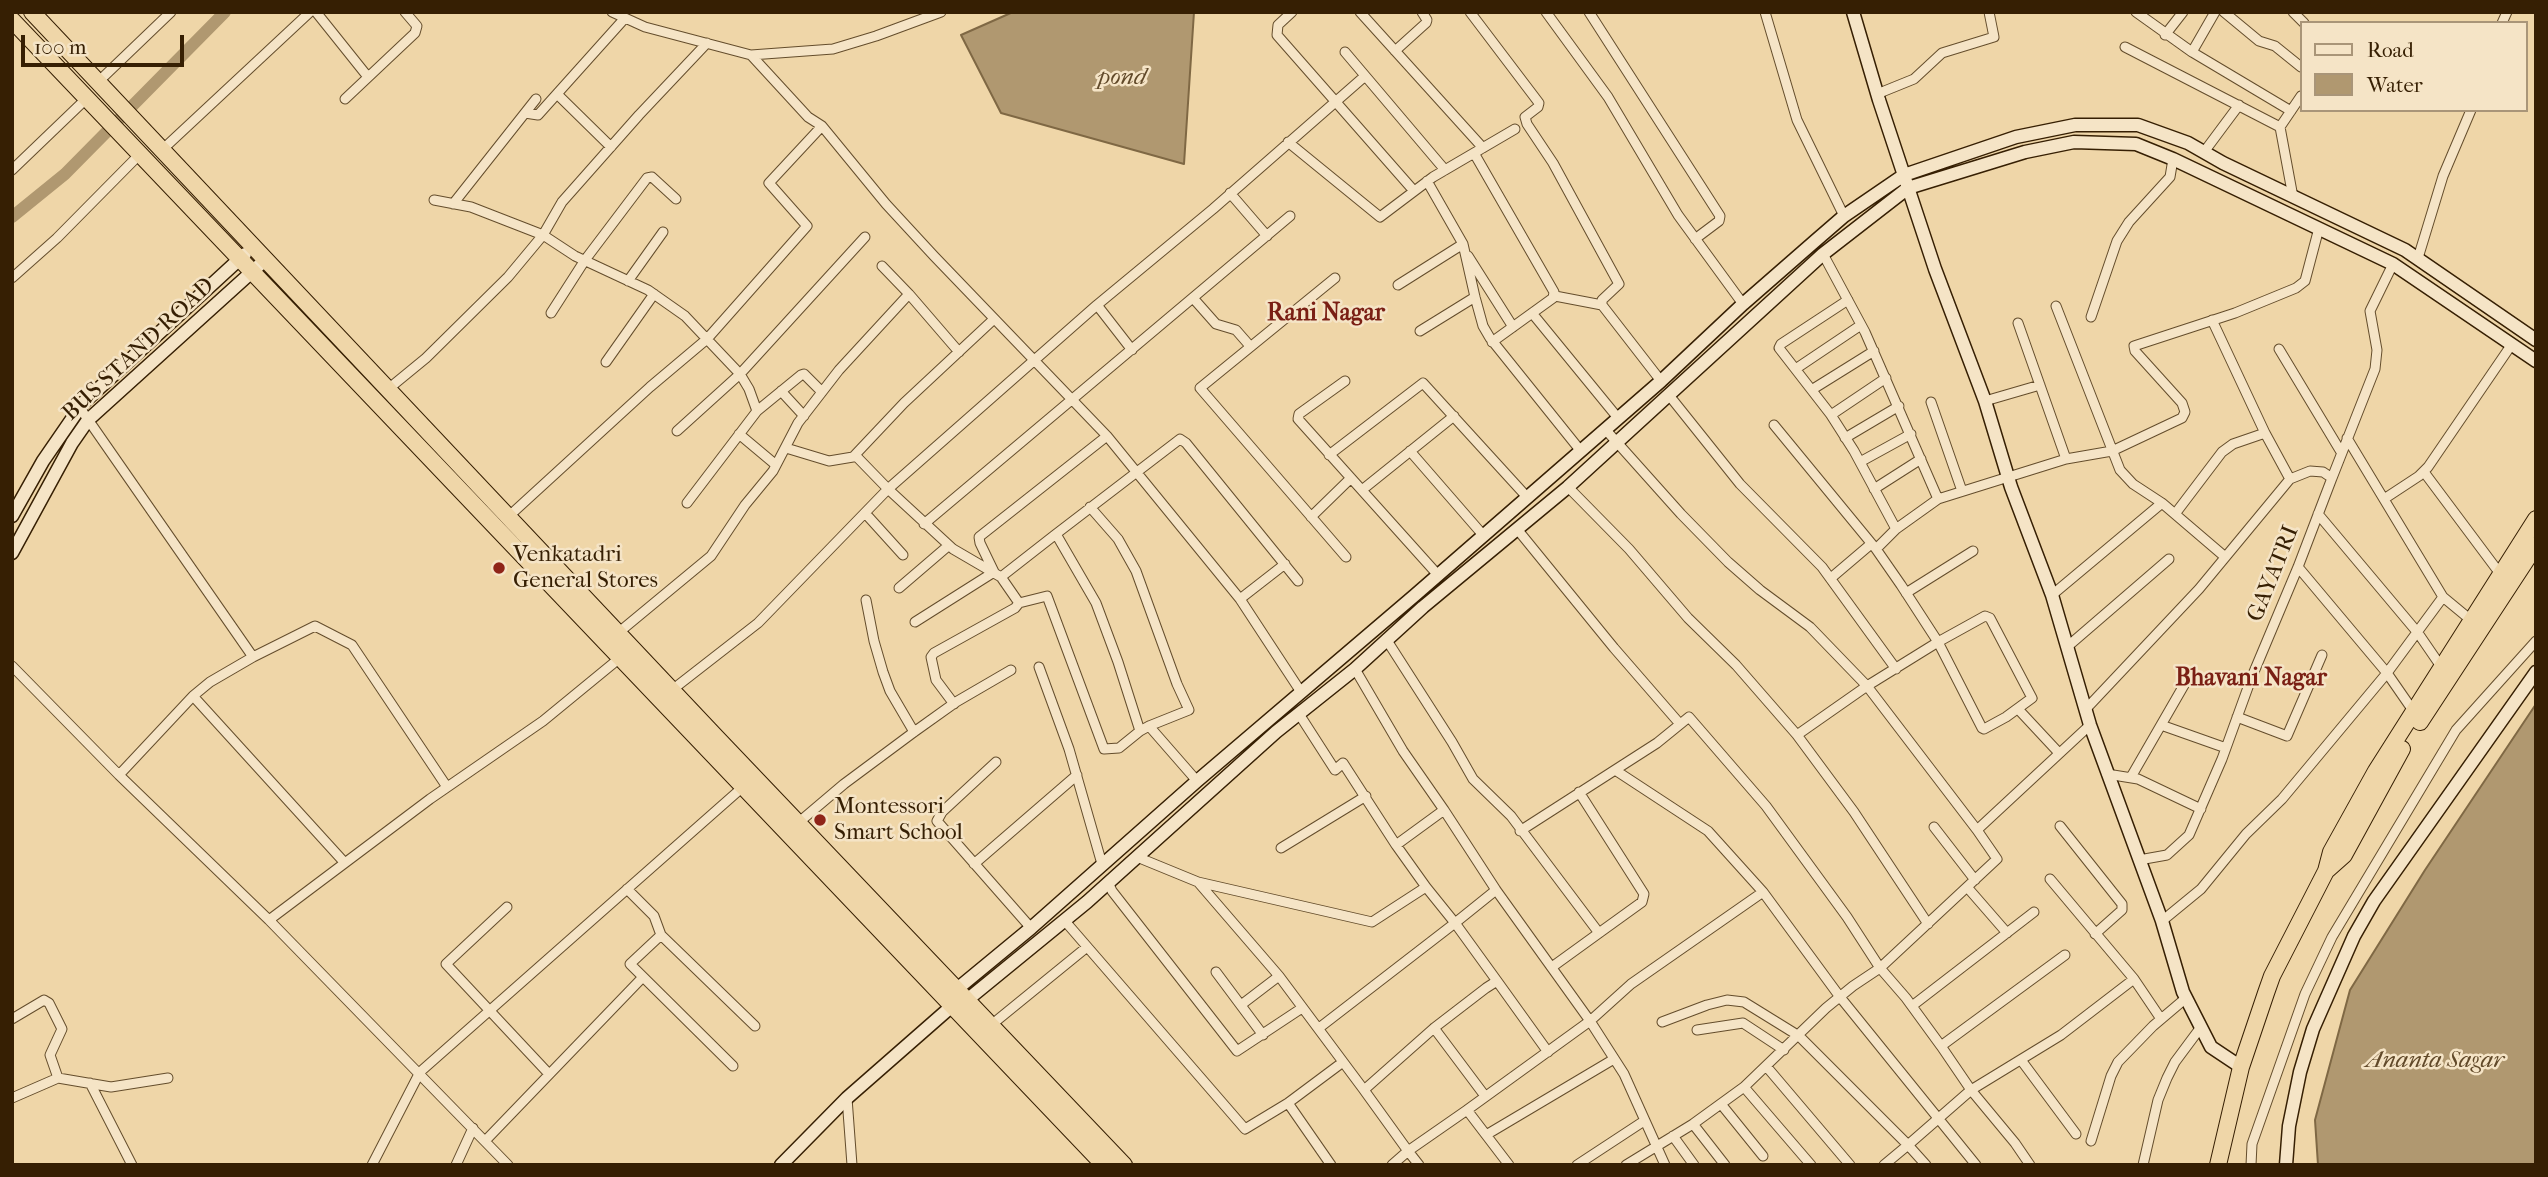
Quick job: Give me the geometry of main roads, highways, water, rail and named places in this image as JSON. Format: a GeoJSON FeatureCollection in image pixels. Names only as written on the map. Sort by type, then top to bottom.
{"type":"FeatureCollection","features":[{"type":"Feature","properties":{"kind":"highway"},"geometry":{"type":"LineString","coordinates":[[32,12],[798,823],[1104,1165]]}},
{"type":"Feature","properties":{"kind":"highway"},"geometry":{"type":"LineString","coordinates":[[12,20],[621,657],[652,694],[955,1001],[990,1026],[1124,1165]]}},
{"type":"Feature","properties":{"kind":"highway"},"geometry":{"type":"LineString","coordinates":[[2218,1165],[2241,1067],[2272,976],[2326,871],[2331,852],[2376,771],[2536,519]]}},
{"type":"Feature","properties":{"kind":"highway"},"geometry":{"type":"LineString","coordinates":[[2326,871],[2344,855],[2401,750],[2536,545]]}},
{"type":"Feature","properties":{"kind":"highway"},"geometry":{"type":"LineString","coordinates":[[2222,1144],[2226,1165]]}},
{"type":"Feature","properties":{"kind":"water","name":"pond"},"geometry":{"type":"Polygon","coordinates":[[[1013,12],[1194,12],[1184,164],[1001,113],[961,35],[1013,12]]]}},
{"type":"Feature","properties":{"kind":"water","name":"Ananta Sagar"},"geometry":{"type":"Polygon","coordinates":[[[2536,704],[2536,1165],[2318,1165],[2315,1120],[2350,990],[2425,870],[2536,704]]]}},
{"type":"Feature","properties":{"kind":"waterway"},"geometry":{"type":"LineString","coordinates":[[12,217],[65,174],[225,12]]}},
{"type":"Feature","properties":{"kind":"place","name":"Venkatadri General Stores"},"geometry":{"type":"Point","coordinates":[499,568]}},
{"type":"Feature","properties":{"kind":"place","name":"Montessori Smart School"},"geometry":{"type":"Point","coordinates":[820,820]}},
{"type":"Feature","properties":{"kind":"district","name":"Rani Nagar"},"geometry":{"type":"Point","coordinates":[1326,314]}},
{"type":"Feature","properties":{"kind":"district","name":"Bhavani Nagar"},"geometry":{"type":"Point","coordinates":[2251,679]}}]}
